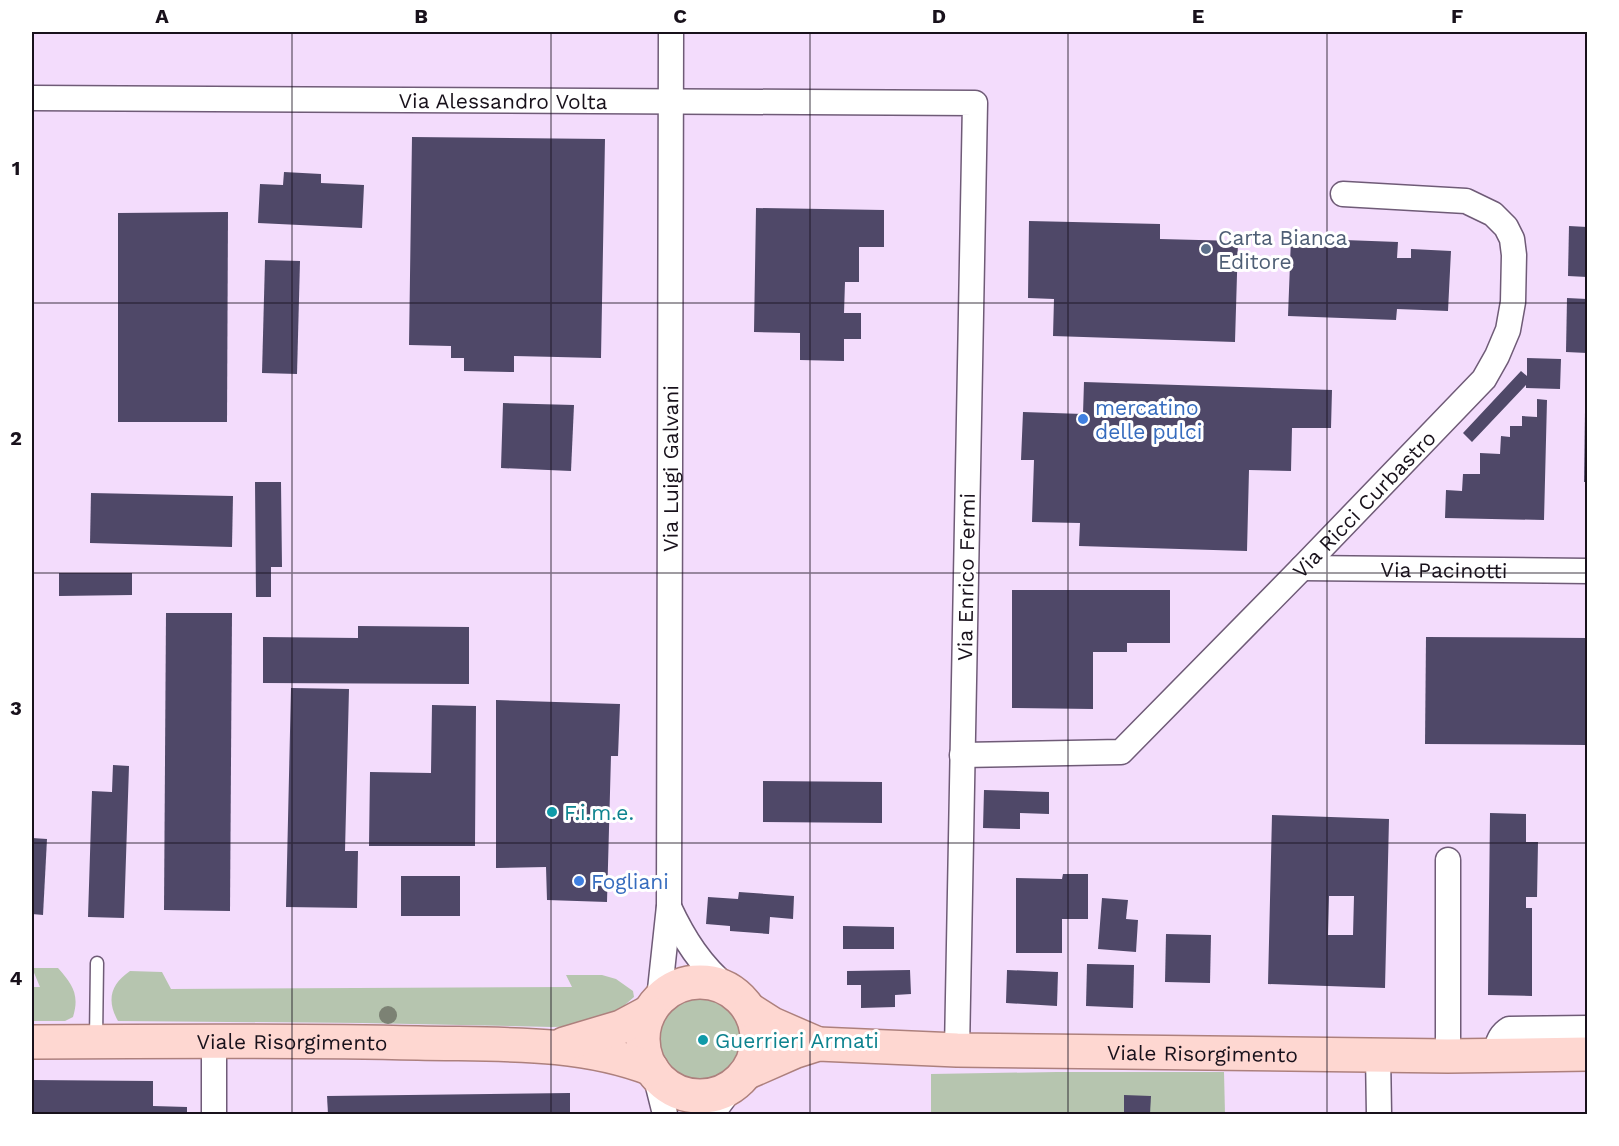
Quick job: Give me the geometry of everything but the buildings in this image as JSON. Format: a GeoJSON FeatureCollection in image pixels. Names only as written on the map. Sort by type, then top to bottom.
{"type":"FeatureCollection","features":[{"type":"Feature","properties":{"kind":"main road"},"geometry":{"type":"LineString","coordinates":[[698,981],[714,983],[739,999],[756,1025],[758,1041],[755,1057],[740,1080],[712,1095],[690,1096],[677,1092],[664,1084],[653,1072],[644,1050],[645,1024],[654,1006],[668,991],[682,984],[698,981]]}},
{"type":"Feature","properties":{"kind":"main road","name":"Viale Risorgimento"},"geometry":{"type":"LineString","coordinates":[[739,999],[772,1024],[818,1044]]}},
{"type":"Feature","properties":{"kind":"main road","name":"Viale Risorgimento"},"geometry":{"type":"LineString","coordinates":[[553,1047],[612,1030],[654,1006]]}},
{"type":"Feature","properties":{"kind":"main road","name":"Viale Risorgimento"},"geometry":{"type":"LineString","coordinates":[[32,1042],[287,1040],[553,1047],[623,1058],[653,1072]]}},
{"type":"Feature","properties":{"kind":"main road","name":"Viale Risorgimento"},"geometry":{"type":"LineString","coordinates":[[740,1080],[796,1051],[818,1044],[957,1050],[1448,1056],[1587,1054]]}},
{"type":"Feature","properties":{"kind":"street","name":"Via Luigi Galvani"},"geometry":{"type":"LineString","coordinates":[[654,1006],[669,906],[670,32]]}},
{"type":"Feature","properties":{"kind":"street","name":"Via Alessandro Volta"},"geometry":{"type":"LineString","coordinates":[[32,98],[975,104]]}},
{"type":"Feature","properties":{"kind":"street","name":"Via Enrico Fermi"},"geometry":{"type":"LineString","coordinates":[[957,1050],[975,104]]}},
{"type":"Feature","properties":{"kind":"street","name":"Via Ricci Curbastro"},"geometry":{"type":"LineString","coordinates":[[963,755],[1121,752],[1484,379],[1508,330],[1513,302],[1514,255],[1512,239],[1506,227],[1493,214],[1466,201],[1343,194]]}},
{"type":"Feature","properties":{"kind":"street","name":"Via Pacinotti"},"geometry":{"type":"LineString","coordinates":[[1302,568],[1587,571]]}},
{"type":"Feature","properties":{"kind":"street"},"geometry":{"type":"LineString","coordinates":[[1448,860],[1448,1056]]}},
{"type":"Feature","properties":{"kind":"street","name":"Via Luigi Galvani"},"geometry":{"type":"LineString","coordinates":[[669,906],[696,956],[739,999]]}},
{"type":"Feature","properties":{"kind":"street"},"geometry":{"type":"LineString","coordinates":[[1494,1054],[1502,1032],[1509,1029],[1587,1028]]}},
{"type":"Feature","properties":{"kind":"street"},"geometry":{"type":"LineString","coordinates":[[214,1040],[214,1114]]}},
{"type":"Feature","properties":{"kind":"street"},"geometry":{"type":"LineString","coordinates":[[1378,1054],[1378,1114]]}},
{"type":"Feature","properties":{"kind":"street"},"geometry":{"type":"LineString","coordinates":[[653,1072],[665,1114]]}},
{"type":"Feature","properties":{"kind":"street"},"geometry":{"type":"LineString","coordinates":[[712,1114],[740,1080]]}},
{"type":"Feature","properties":{"kind":"lane"},"geometry":{"type":"LineString","coordinates":[[96,1041],[97,963]]}},
{"type":"Feature","properties":{"kind":"green space"},"geometry":{"type":"Polygon","coordinates":[[[32,968],[58,968],[71,984],[75,996],[73,1017],[65,1021],[32,1021],[32,987],[40,987],[32,968]]]}},
{"type":"Feature","properties":{"kind":"green space"},"geometry":{"type":"Polygon","coordinates":[[[130,971],[162,972],[171,989],[572,987],[566,975],[602,975],[616,979],[633,991],[634,997],[611,1017],[587,1026],[118,1021],[112,1006],[112,993],[118,981],[130,971]]]}},
{"type":"Feature","properties":{"kind":"green space"},"geometry":{"type":"Polygon","coordinates":[[[700,996],[724,1003],[736,1015],[743,1039],[736,1063],[724,1075],[700,1082],[676,1075],[664,1063],[657,1039],[664,1015],[676,1003],[700,996]]]}},
{"type":"Feature","properties":{"kind":"green space"},"geometry":{"type":"Polygon","coordinates":[[[1224,1072],[1225,1114],[931,1114],[931,1074],[1224,1072]]]}},
{"type":"Feature","properties":{"kind":"place","name":"Carta Bianca Editore"},"geometry":{"type":"Point","coordinates":[1206,249]}},
{"type":"Feature","properties":{"kind":"place","name":"mercatino delle pulci"},"geometry":{"type":"Point","coordinates":[1083,419]}},
{"type":"Feature","properties":{"kind":"place","name":"F.i.m.e."},"geometry":{"type":"Point","coordinates":[552,812]}},
{"type":"Feature","properties":{"kind":"place","name":"Fogliani"},"geometry":{"type":"Point","coordinates":[579,881]}},
{"type":"Feature","properties":{"kind":"place","name":"Guerrieri Armati"},"geometry":{"type":"Point","coordinates":[703,1040]}}]}
